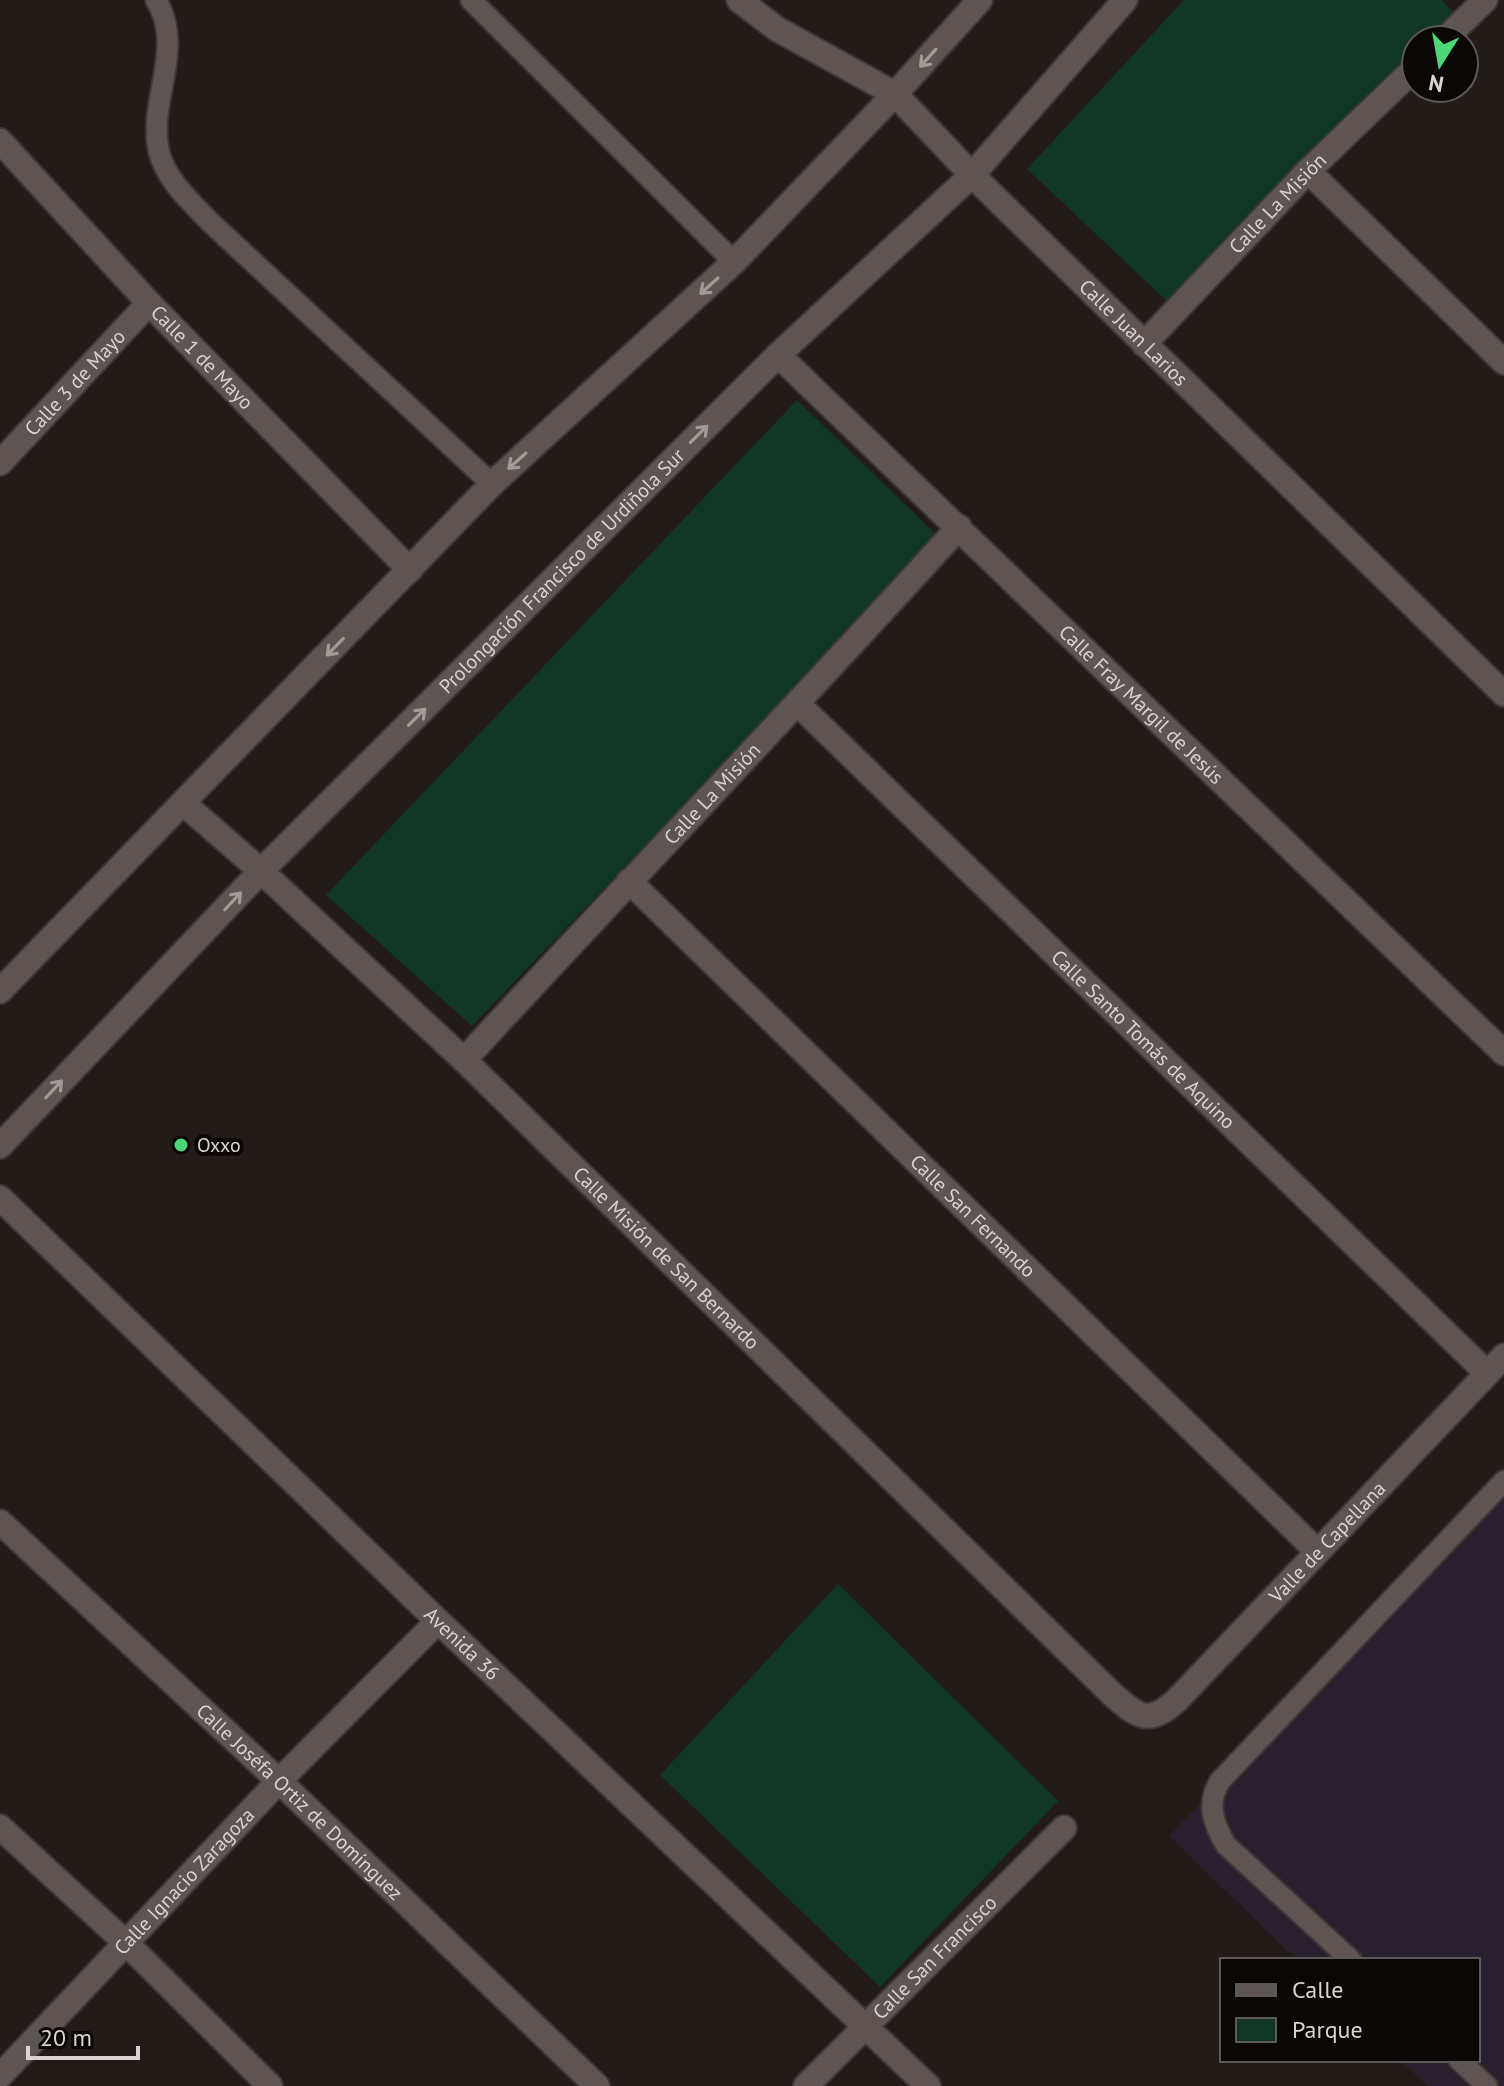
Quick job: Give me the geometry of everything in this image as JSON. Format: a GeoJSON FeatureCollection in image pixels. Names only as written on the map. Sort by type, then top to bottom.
{"type":"FeatureCollection","features":[{"type":"Feature","properties":{"kind":"street","name":"Calle Juan Larios"},"geometry":{"type":"LineString","coordinates":[[739,0],[777,29],[895,94],[972,175],[1504,694]]}},
{"type":"Feature","properties":{"kind":"street"},"geometry":{"type":"LineString","coordinates":[[0,991],[492,484],[734,262],[980,0]]}},
{"type":"Feature","properties":{"kind":"street","name":"Prolongación Francisco de Urdiñola Sur"},"geometry":{"type":"LineString","coordinates":[[0,1146],[261,871],[778,355],[972,175],[1125,0]]}},
{"type":"Feature","properties":{"kind":"street"},"geometry":{"type":"LineString","coordinates":[[1460,24],[1485,0]]}},
{"type":"Feature","properties":{"kind":"street"},"geometry":{"type":"LineString","coordinates":[[1495,0],[1504,8]]}},
{"type":"Feature","properties":{"kind":"street","name":"Calle La Misión"},"geometry":{"type":"LineString","coordinates":[[1144,344],[1308,171],[1400,82]]}},
{"type":"Feature","properties":{"kind":"street","name":"Calle 1 de Mayo"},"geometry":{"type":"LineString","coordinates":[[0,141],[149,303],[410,570]]}},
{"type":"Feature","properties":{"kind":"street"},"geometry":{"type":"LineString","coordinates":[[1308,171],[1504,362]]}},
{"type":"Feature","properties":{"kind":"street","name":"Calle 3 de Mayo"},"geometry":{"type":"LineString","coordinates":[[0,463],[149,303]]}},
{"type":"Feature","properties":{"kind":"street","name":"Calle Fray Margil de Jesús"},"geometry":{"type":"LineString","coordinates":[[778,355],[1504,1053]]}},
{"type":"Feature","properties":{"kind":"street","name":"Calle La Misión"},"geometry":{"type":"LineString","coordinates":[[464,1060],[629,881],[799,705],[959,527]]}},
{"type":"Feature","properties":{"kind":"street","name":"Calle Santo Tomás de Aquino"},"geometry":{"type":"LineString","coordinates":[[799,705],[1487,1373]]}},
{"type":"Feature","properties":{"kind":"street","name":"Calle Misión de San Bernardo"},"geometry":{"type":"LineString","coordinates":[[183,803],[261,871],[464,1060],[1113,1695],[1145,1717]]}},
{"type":"Feature","properties":{"kind":"street","name":"Calle San Fernando"},"geometry":{"type":"LineString","coordinates":[[629,881],[1317,1551]]}},
{"type":"Feature","properties":{"kind":"street","name":"Avenida 36"},"geometry":{"type":"LineString","coordinates":[[0,1198],[438,1621],[928,2086]]}},
{"type":"Feature","properties":{"kind":"street","name":"Valle de Capellana"},"geometry":{"type":"LineString","coordinates":[[1145,1717],[1165,1710],[1177,1700],[1504,1356]]}},
{"type":"Feature","properties":{"kind":"street","name":"Calle Joséfa Ortiz de Domínguez"},"geometry":{"type":"LineString","coordinates":[[0,1522],[279,1781],[597,2086]]}},
{"type":"Feature","properties":{"kind":"street","name":"Calle Ignacio Zaragoza"},"geometry":{"type":"LineString","coordinates":[[0,2076],[279,1781],[438,1621]]}},
{"type":"Feature","properties":{"kind":"street"},"geometry":{"type":"LineString","coordinates":[[0,1827],[126,1943],[270,2086]]}},
{"type":"Feature","properties":{"kind":"street","name":"Calle San Francisco"},"geometry":{"type":"LineString","coordinates":[[806,2086],[1064,1828]]}},
{"type":"Feature","properties":{"kind":"lane"},"geometry":{"type":"LineString","coordinates":[[156,0],[162,9],[167,34],[167,61],[155,122],[159,155],[176,186],[210,222],[492,484]]}},
{"type":"Feature","properties":{"kind":"lane"},"geometry":{"type":"LineString","coordinates":[[471,0],[734,262]]}},
{"type":"Feature","properties":{"kind":"lane"},"geometry":{"type":"LineString","coordinates":[[1349,1958],[1226,1845],[1216,1827],[1211,1808],[1213,1791],[1504,1481]]}},
{"type":"Feature","properties":{"kind":"lane"},"geometry":{"type":"LineString","coordinates":[[1461,2062],[1487,2086]]}},
{"type":"Feature","properties":{"kind":"shaded area"},"geometry":{"type":"Polygon","coordinates":[[[1504,1486],[1504,2086],[1427,2086],[1402,2062],[1480,2062],[1480,1958],[1295,1958],[1169,1836],[1504,1486]]]}},
{"type":"Feature","properties":{"kind":"green space"},"geometry":{"type":"Polygon","coordinates":[[[1184,0],[1442,0],[1454,13],[1443,24],[1400,24],[1400,68],[1170,304],[1027,169],[1184,0]]]}},
{"type":"Feature","properties":{"kind":"green space"},"geometry":{"type":"Polygon","coordinates":[[[797,400],[940,538],[472,1026],[326,895],[797,400]]]}},
{"type":"Feature","properties":{"kind":"green space"},"geometry":{"type":"Polygon","coordinates":[[[838,1584],[1058,1801],[880,1987],[660,1775],[838,1584]]]}},
{"type":"Feature","properties":{"kind":"place","name":"Oxxo"},"geometry":{"type":"Point","coordinates":[181,1145]}}]}
